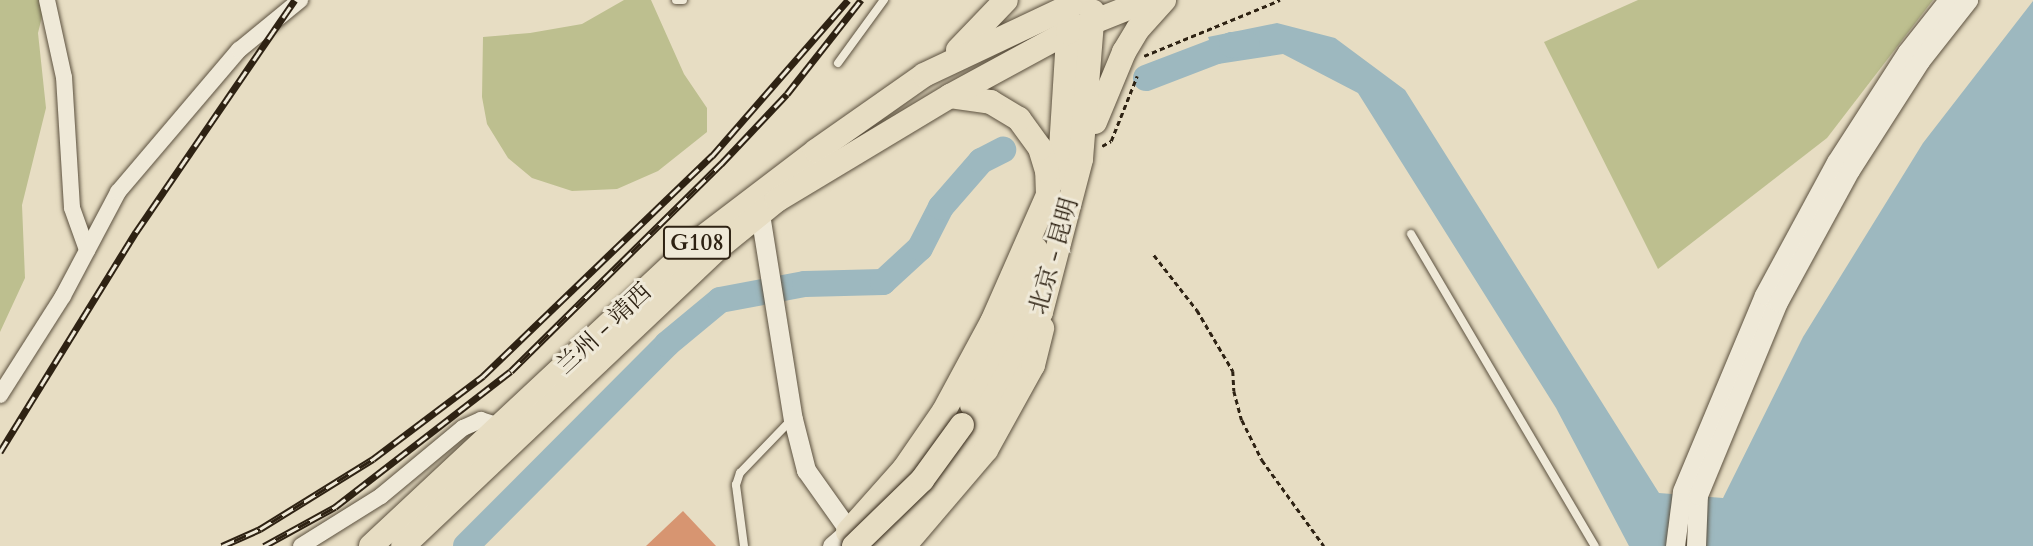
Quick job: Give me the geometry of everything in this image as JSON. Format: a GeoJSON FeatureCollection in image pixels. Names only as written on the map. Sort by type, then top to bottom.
{"type":"FeatureCollection","features":[{"type":"Feature","properties":{"kind":"highway"},"geometry":{"type":"LineString","coordinates":[[924,75],[965,45],[1006,0]]}},
{"type":"Feature","properties":{"kind":"highway","name":"G108"},"geometry":{"type":"LineString","coordinates":[[1082,6],[1149,0]]}},
{"type":"Feature","properties":{"kind":"highway"},"geometry":{"type":"LineString","coordinates":[[1081,159],[1124,52],[1138,29],[1164,0]]}},
{"type":"Feature","properties":{"kind":"highway","name":"兰州 - 靖西"},"geometry":{"type":"LineString","coordinates":[[371,546],[698,241],[855,122],[924,75],[1082,6]]}},
{"type":"Feature","properties":{"kind":"highway","name":"北京 - 昆明"},"geometry":{"type":"LineString","coordinates":[[848,542],[922,480],[968,430],[1024,303],[1061,149],[1068,32],[1082,6]]}},
{"type":"Feature","properties":{"kind":"highway","name":"北京 - 昆明"},"geometry":{"type":"LineString","coordinates":[[877,546],[936,487],[1041,312],[1081,159],[1082,6]]}},
{"type":"Feature","properties":{"kind":"highway","name":"兰州 - 靖西"},"geometry":{"type":"LineString","coordinates":[[403,546],[719,247],[777,200],[950,96],[1068,32]]}},
{"type":"Feature","properties":{"kind":"highway"},"geometry":{"type":"LineString","coordinates":[[848,542],[944,411],[992,323],[1048,195],[1045,159],[1035,137],[1019,119],[990,102],[950,96]]}},
{"type":"Feature","properties":{"kind":"highway"},"geometry":{"type":"LineString","coordinates":[[904,546],[986,450],[1033,365],[1069,212]]}},
{"type":"Feature","properties":{"kind":"street"},"geometry":{"type":"LineString","coordinates":[[47,0],[64,77],[72,208],[87,250]]}},
{"type":"Feature","properties":{"kind":"street"},"geometry":{"type":"LineString","coordinates":[[0,395],[63,296],[118,192],[239,50],[300,0]]}},
{"type":"Feature","properties":{"kind":"street"},"geometry":{"type":"LineString","coordinates":[[1675,546],[1714,410],[1770,283],[1836,162],[1907,52],[1948,0]]}},
{"type":"Feature","properties":{"kind":"street"},"geometry":{"type":"LineString","coordinates":[[1696,546],[1690,493],[1778,302],[1850,170],[1920,61],[1968,0]]}},
{"type":"Feature","properties":{"kind":"street"},"geometry":{"type":"LineString","coordinates":[[760,214],[793,419],[806,470],[848,542]]}},
{"type":"Feature","properties":{"kind":"street"},"geometry":{"type":"LineString","coordinates":[[301,546],[381,496],[463,428],[481,420],[500,426]]}},
{"type":"Feature","properties":{"kind":"lane"},"geometry":{"type":"LineString","coordinates":[[676,0],[683,0]]}},
{"type":"Feature","properties":{"kind":"lane"},"geometry":{"type":"LineString","coordinates":[[838,63],[884,0]]}},
{"type":"Feature","properties":{"kind":"lane"},"geometry":{"type":"LineString","coordinates":[[1411,234],[1595,546]]}},
{"type":"Feature","properties":{"kind":"lane"},"geometry":{"type":"LineString","coordinates":[[744,546],[736,485],[740,473],[793,419]]}},
{"type":"Feature","properties":{"kind":"path"},"geometry":{"type":"LineString","coordinates":[[1081,159],[1111,141],[1145,55],[1280,0]]}},
{"type":"Feature","properties":{"kind":"path"},"geometry":{"type":"LineString","coordinates":[[1154,255],[1197,310],[1233,371],[1234,391],[1242,420],[1262,460],[1324,546]]}},
{"type":"Feature","properties":{"kind":"green space"},"geometry":{"type":"Polygon","coordinates":[[[0,0],[46,0],[38,33],[46,108],[22,205],[25,278],[0,332],[0,0]]]}},
{"type":"Feature","properties":{"kind":"green space"},"geometry":{"type":"Polygon","coordinates":[[[624,0],[651,0],[684,74],[707,108],[707,132],[658,171],[617,189],[572,191],[532,178],[508,158],[487,124],[482,97],[483,37],[530,33],[582,24],[624,0]]]}},
{"type":"Feature","properties":{"kind":"green space"},"geometry":{"type":"Polygon","coordinates":[[[1638,0],[1933,0],[1827,138],[1658,269],[1544,42],[1638,0]]]}},
{"type":"Feature","properties":{"kind":"water"},"geometry":{"type":"Polygon","coordinates":[[[2033,1],[2033,546],[1629,546],[1556,408],[1358,93],[1283,54],[1218,64],[1208,37],[1277,23],[1335,38],[1405,90],[1659,493],[1723,498],[1803,337],[1923,143],[2033,1]]]}},
{"type":"Feature","properties":{"kind":"building"},"geometry":{"type":"Polygon","coordinates":[[[683,511],[716,546],[646,546],[683,511]]]}},
{"type":"Feature","properties":{"kind":"waterway"},"geometry":{"type":"LineString","coordinates":[[1146,78],[1232,45],[1247,44]]}},
{"type":"Feature","properties":{"kind":"waterway"},"geometry":{"type":"LineString","coordinates":[[466,546],[667,344],[720,300],[805,284],[883,282],[920,248],[941,207],[981,161],[1003,150]]}},
{"type":"Feature","properties":{"kind":"railway"},"geometry":{"type":"LineString","coordinates":[[0,452],[136,232],[295,0]]}},
{"type":"Feature","properties":{"kind":"railway"},"geometry":{"type":"LineString","coordinates":[[222,546],[260,529],[373,459],[483,376],[712,156],[848,0]]}},
{"type":"Feature","properties":{"kind":"railway"},"geometry":{"type":"LineString","coordinates":[[264,546],[335,507],[511,371],[721,164],[787,94],[861,0]]}}]}
